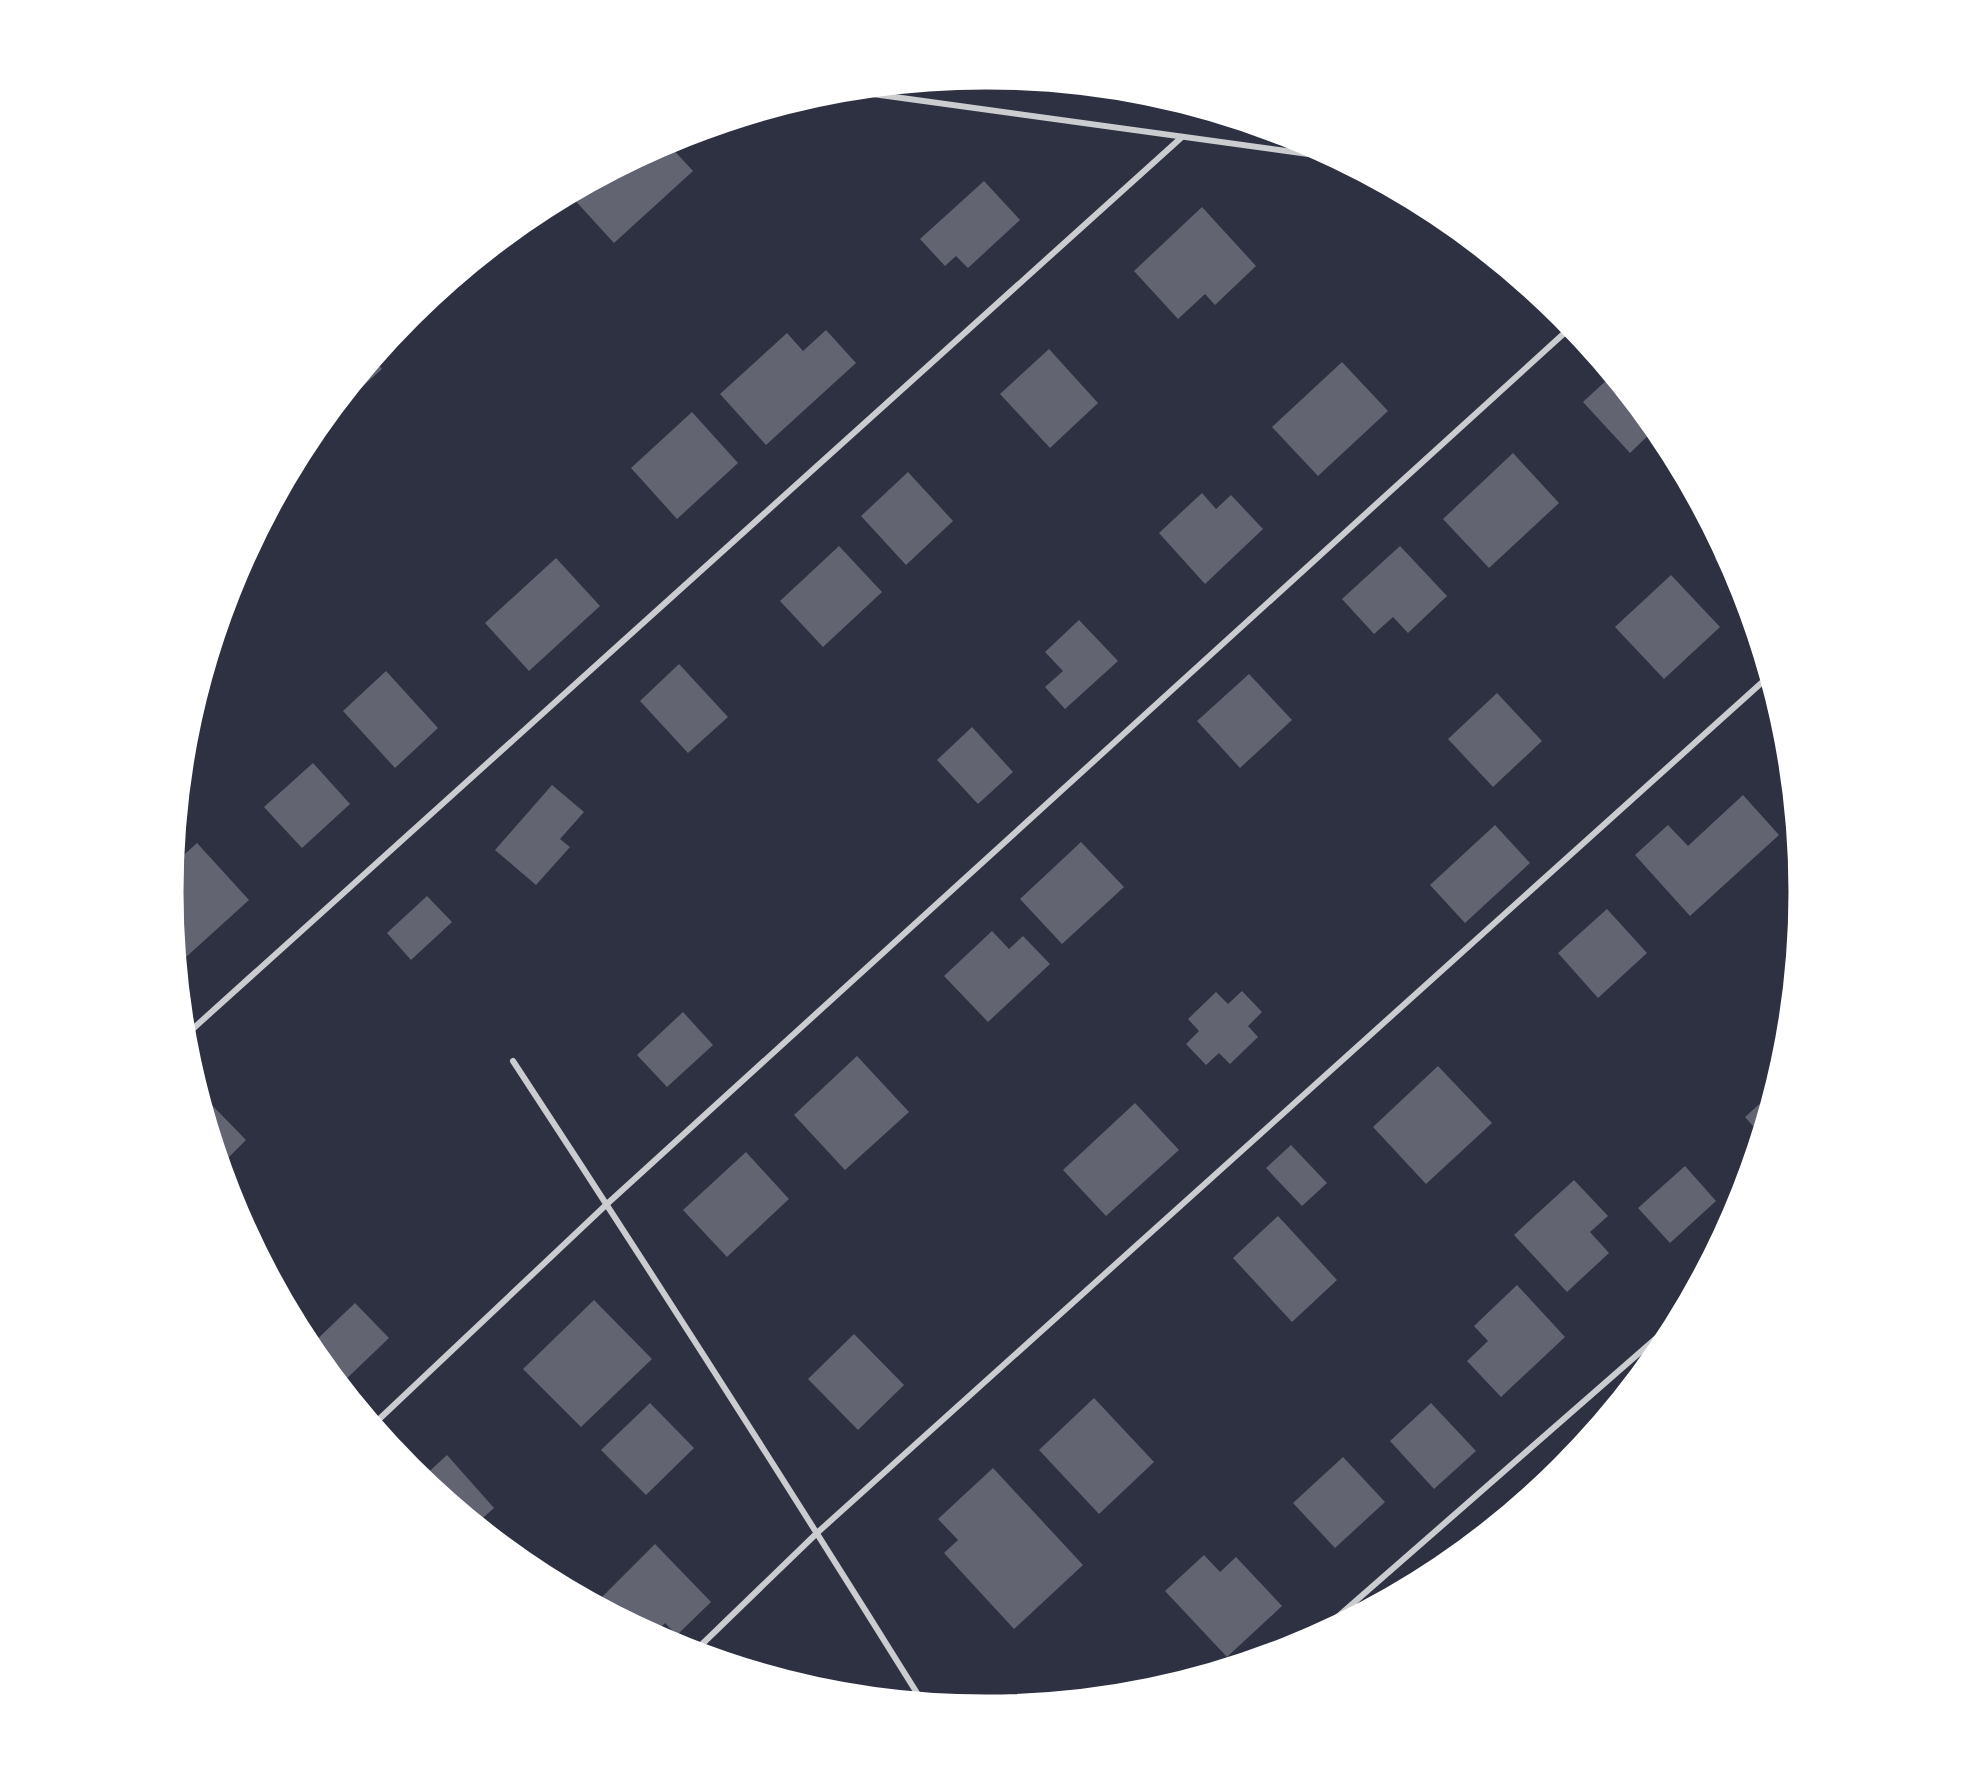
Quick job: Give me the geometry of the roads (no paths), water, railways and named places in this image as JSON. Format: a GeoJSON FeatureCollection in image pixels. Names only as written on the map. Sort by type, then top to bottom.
{"type":"FeatureCollection","features":[{"type":"Feature","properties":{"kind":"street"},"geometry":{"type":"LineString","coordinates":[[881,95],[1301,153]]}},
{"type":"Feature","properties":{"kind":"street"},"geometry":{"type":"LineString","coordinates":[[194,1028],[1182,137]]}},
{"type":"Feature","properties":{"kind":"street"},"geometry":{"type":"LineString","coordinates":[[379,1419],[607,1204],[1564,333]]}},
{"type":"Feature","properties":{"kind":"street"},"geometry":{"type":"LineString","coordinates":[[702,1644],[817,1533],[1762,682]]}},
{"type":"Feature","properties":{"kind":"street"},"geometry":{"type":"LineString","coordinates":[[513,1061],[607,1204],[917,1693]]}},
{"type":"Feature","properties":{"kind":"street"},"geometry":{"type":"LineString","coordinates":[[1340,1615],[1655,1340]]}}]}
